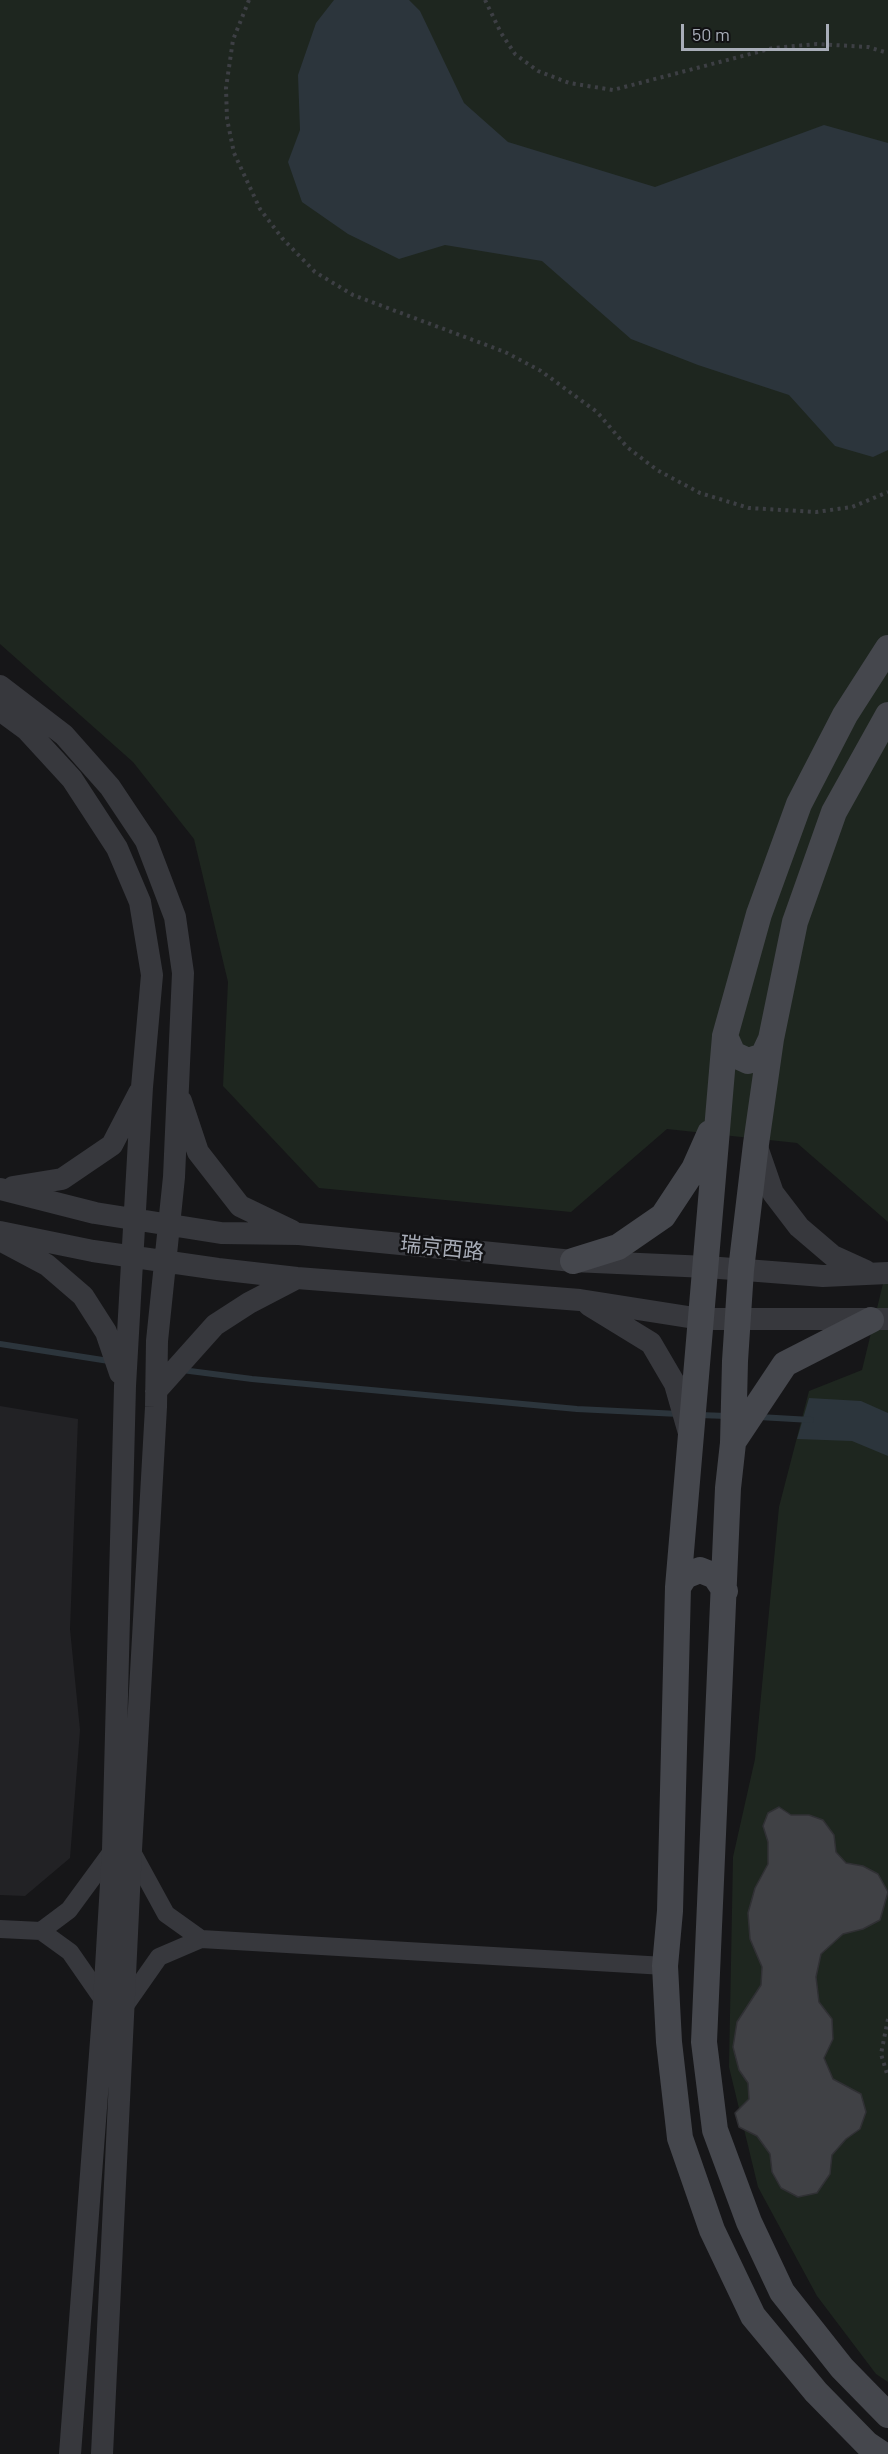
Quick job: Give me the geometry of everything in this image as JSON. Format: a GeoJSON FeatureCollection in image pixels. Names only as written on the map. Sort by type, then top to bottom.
{"type":"FeatureCollection","features":[{"type":"Feature","properties":{"kind":"main road"},"geometry":{"type":"LineString","coordinates":[[875,2451],[816,2392],[753,2316],[712,2230],[680,2138],[669,2042],[665,1966],[670,1911],[678,1587],[725,1036],[759,914],[799,804],[845,715],[888,648]]}},
{"type":"Feature","properties":{"kind":"main road"},"geometry":{"type":"LineString","coordinates":[[888,716],[834,812],[795,922],[771,1039],[756,1144],[741,1270],[735,1360],[704,2042],[715,2130],[749,2222],[782,2292],[842,2368],[888,2415]]}},
{"type":"Feature","properties":{"kind":"main road"},"geometry":{"type":"LineString","coordinates":[[725,1036],[733,1054],[748,1061],[762,1056],[771,1039]]}},
{"type":"Feature","properties":{"kind":"main road"},"geometry":{"type":"LineString","coordinates":[[573,1261],[618,1247],[663,1216],[694,1169],[717,1116]]}},
{"type":"Feature","properties":{"kind":"main road"},"geometry":{"type":"LineString","coordinates":[[733,1443],[785,1364],[879,1320]]}},
{"type":"Feature","properties":{"kind":"main road"},"geometry":{"type":"LineString","coordinates":[[678,1587],[685,1576],[700,1570],[715,1576],[725,1591]]}},
{"type":"Feature","properties":{"kind":"street"},"geometry":{"type":"LineString","coordinates":[[0,686],[64,735],[110,787],[146,841],[175,917],[183,973],[176,1087],[174,1177],[157,1341],[156,1399],[122,1850],[114,2004],[102,2454]]}},
{"type":"Feature","properties":{"kind":"street"},"geometry":{"type":"LineString","coordinates":[[0,710],[27,730],[72,779],[117,848],[140,902],[152,975],[142,1087],[133,1257],[116,1334],[125,1392],[122,1850],[166,1914],[201,1939]]}},
{"type":"Feature","properties":{"kind":"street"},"geometry":{"type":"LineString","coordinates":[[0,1189],[62,1179],[112,1145],[142,1087]]}},
{"type":"Feature","properties":{"kind":"street"},"geometry":{"type":"LineString","coordinates":[[176,1087],[198,1152],[240,1206],[299,1234]]}},
{"type":"Feature","properties":{"kind":"street"},"geometry":{"type":"LineString","coordinates":[[756,1144],[773,1193],[799,1227],[832,1256],[880,1273]]}},
{"type":"Feature","properties":{"kind":"street","name":"瑞京西路"},"geometry":{"type":"LineString","coordinates":[[0,1189],[95,1213],[222,1233],[299,1234],[573,1261],[707,1266],[823,1276],[880,1273]]}},
{"type":"Feature","properties":{"kind":"street","name":"瑞京西路"},"geometry":{"type":"LineString","coordinates":[[0,1232],[93,1251],[297,1278],[580,1300],[701,1319],[879,1320]]}},
{"type":"Feature","properties":{"kind":"street"},"geometry":{"type":"LineString","coordinates":[[0,1240],[47,1265],[83,1296],[116,1334]]}},
{"type":"Feature","properties":{"kind":"street"},"geometry":{"type":"LineString","coordinates":[[156,1399],[215,1325],[249,1303],[297,1278]]}},
{"type":"Feature","properties":{"kind":"street"},"geometry":{"type":"LineString","coordinates":[[580,1300],[651,1343],[675,1384],[690,1439]]}},
{"type":"Feature","properties":{"kind":"street"},"geometry":{"type":"LineString","coordinates":[[41,1931],[69,1910],[122,1850]]}},
{"type":"Feature","properties":{"kind":"street"},"geometry":{"type":"LineString","coordinates":[[0,1929],[41,1931],[70,1952],[114,2004]]}},
{"type":"Feature","properties":{"kind":"street"},"geometry":{"type":"LineString","coordinates":[[70,2454],[114,2004],[159,1957],[201,1939],[665,1966]]}},
{"type":"Feature","properties":{"kind":"path"},"geometry":{"type":"LineString","coordinates":[[249,0],[233,40],[226,88],[226,119],[234,153],[260,209],[282,238],[315,272],[353,295],[505,352],[541,371],[597,412],[634,453],[657,470],[700,493],[749,508],[816,512],[852,507],[888,492]]}},
{"type":"Feature","properties":{"kind":"path"},"geometry":{"type":"LineString","coordinates":[[485,0],[501,33],[515,54],[538,71],[569,83],[613,90],[773,48],[817,44],[868,47],[888,54]]}},
{"type":"Feature","properties":{"kind":"path"},"geometry":{"type":"LineString","coordinates":[[888,2019],[881,2054],[888,2077]]}},
{"type":"Feature","properties":{"kind":"shaded area"},"geometry":{"type":"Polygon","coordinates":[[[0,0],[888,0],[888,1222],[797,1143],[667,1129],[571,1212],[319,1188],[223,1086],[228,982],[194,839],[133,762],[0,644],[0,0]]]}},
{"type":"Feature","properties":{"kind":"shaded area"},"geometry":{"type":"Polygon","coordinates":[[[334,0],[409,0],[420,11],[464,103],[508,142],[655,187],[824,125],[888,143],[888,450],[873,457],[835,446],[789,395],[698,365],[631,339],[542,261],[445,245],[399,259],[348,234],[302,202],[288,162],[300,130],[298,75],[316,23],[334,0]]]}},
{"type":"Feature","properties":{"kind":"shaded area"},"geometry":{"type":"Polygon","coordinates":[[[888,1263],[888,2382],[876,2374],[817,2296],[758,2187],[729,2067],[733,1857],[755,1759],[779,1507],[809,1391],[862,1370],[888,1263]]]}},
{"type":"Feature","properties":{"kind":"shaded area"},"geometry":{"type":"Polygon","coordinates":[[[809,1398],[861,1401],[888,1413],[888,1456],[852,1441],[797,1439],[809,1398]]]}},
{"type":"Feature","properties":{"kind":"shaded area"},"geometry":{"type":"Polygon","coordinates":[[[0,1406],[78,1419],[70,1629],[80,1730],[70,1858],[25,1896],[0,1895],[0,1406]]]}},
{"type":"Feature","properties":{"kind":"building"},"geometry":{"type":"Polygon","coordinates":[[[779,1807],[791,1815],[809,1815],[823,1820],[834,1835],[836,1852],[846,1863],[863,1866],[878,1874],[888,1892],[880,1920],[863,1929],[843,1934],[821,1954],[816,1977],[819,2002],[832,2019],[833,2039],[824,2058],[833,2079],[861,2094],[866,2112],[860,2129],[846,2139],[832,2155],[830,2174],[817,2193],[798,2197],[781,2188],[772,2172],[770,2154],[757,2136],[739,2127],[735,2113],[749,2099],[748,2083],[739,2070],[733,2047],[737,2022],[761,1985],[762,1967],[750,1939],[748,1913],[755,1888],[768,1864],[768,1842],[763,1826],[768,1813],[779,1807]]]}},
{"type":"Feature","properties":{"kind":"waterway"},"geometry":{"type":"LineString","coordinates":[[0,1344],[109,1361]]}},
{"type":"Feature","properties":{"kind":"waterway"},"geometry":{"type":"LineString","coordinates":[[182,1370],[252,1379],[577,1409],[679,1414]]}},
{"type":"Feature","properties":{"kind":"waterway"},"geometry":{"type":"LineString","coordinates":[[699,1415],[727,1416]]}},
{"type":"Feature","properties":{"kind":"waterway"},"geometry":{"type":"LineString","coordinates":[[759,1417],[811,1420]]}}]}
